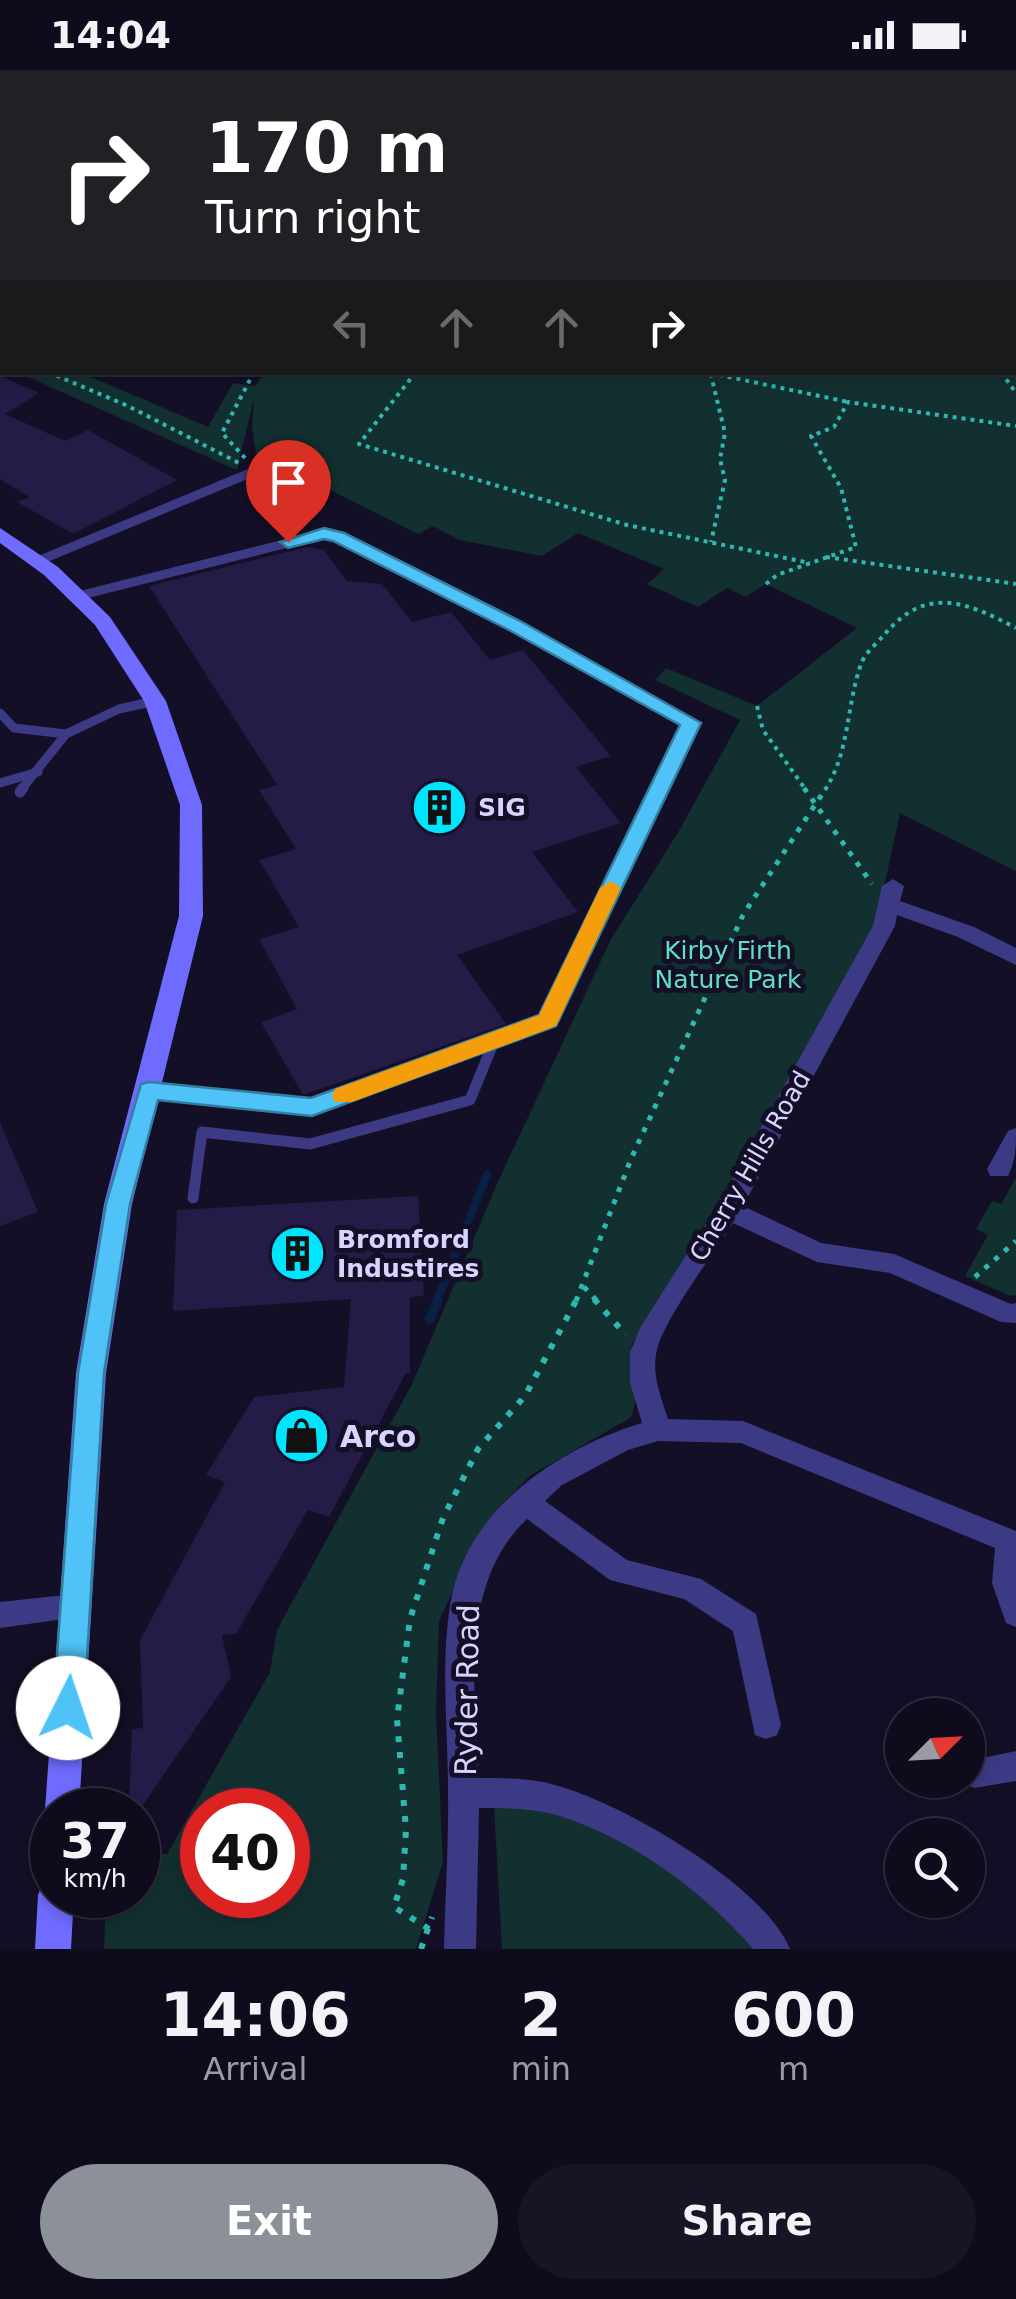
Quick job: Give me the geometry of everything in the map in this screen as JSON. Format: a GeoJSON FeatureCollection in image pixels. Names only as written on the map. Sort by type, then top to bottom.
{"type":"FeatureCollection","features":[{"type":"Feature","properties":{"kind":"street"},"geometry":{"type":"LineString","coordinates":[[0,534],[38,561],[103,621],[155,701],[191,806],[191,916],[118,1204],[91,1373],[63,1788]]}},
{"type":"Feature","properties":{"kind":"street"},"geometry":{"type":"LineString","coordinates":[[891,894],[1016,958]]}},
{"type":"Feature","properties":{"kind":"street","name":"Cherry Hills Road"},"geometry":{"type":"LineString","coordinates":[[642,1352],[653,1328],[728,1210],[884,926],[891,894]]}},
{"type":"Feature","properties":{"kind":"street"},"geometry":{"type":"LineString","coordinates":[[999,1170],[1016,1137]]}},
{"type":"Feature","properties":{"kind":"street"},"geometry":{"type":"LineString","coordinates":[[728,1210],[817,1252],[894,1264],[1010,1315],[1016,1314]]}},
{"type":"Feature","properties":{"kind":"street"},"geometry":{"type":"LineString","coordinates":[[642,1352],[643,1383],[658,1430]]}},
{"type":"Feature","properties":{"kind":"street","name":"Ryder Road"},"geometry":{"type":"LineString","coordinates":[[460,1949],[464,1794],[460,1683],[466,1598],[482,1552],[552,1477],[584,1458],[658,1430],[744,1432],[1013,1544]]}},
{"type":"Feature","properties":{"kind":"street"},"geometry":{"type":"LineString","coordinates":[[525,1502],[620,1571],[692,1588],[746,1623],[766,1726]]}},
{"type":"Feature","properties":{"kind":"street"},"geometry":{"type":"LineString","coordinates":[[1013,1544],[1006,1583],[1016,1614]]}},
{"type":"Feature","properties":{"kind":"street"},"geometry":{"type":"LineString","coordinates":[[0,1615],[75,1607]]}},
{"type":"Feature","properties":{"kind":"street"},"geometry":{"type":"LineString","coordinates":[[985,1771],[1016,1766]]}},
{"type":"Feature","properties":{"kind":"street"},"geometry":{"type":"LineString","coordinates":[[464,1794],[530,1794],[596,1817],[656,1847],[720,1892],[774,1949]]}},
{"type":"Feature","properties":{"kind":"street"},"geometry":{"type":"LineString","coordinates":[[52,1949],[54,1918]]}},
{"type":"Feature","properties":{"kind":"lane"},"geometry":{"type":"LineString","coordinates":[[38,561],[255,471]]}},
{"type":"Feature","properties":{"kind":"lane"},"geometry":{"type":"LineString","coordinates":[[78,596],[324,534],[338,537],[516,626],[691,723],[548,1020],[312,1107],[149,1090]]}},
{"type":"Feature","properties":{"kind":"lane"},"geometry":{"type":"LineString","coordinates":[[20,792],[66,734],[119,709],[155,701]]}},
{"type":"Feature","properties":{"kind":"lane"},"geometry":{"type":"LineString","coordinates":[[1,715],[14,728],[66,734]]}},
{"type":"Feature","properties":{"kind":"lane"},"geometry":{"type":"LineString","coordinates":[[0,783],[38,772]]}},
{"type":"Feature","properties":{"kind":"lane"},"geometry":{"type":"LineString","coordinates":[[193,1198],[202,1132],[310,1144],[470,1100],[495,1040]]}},
{"type":"Feature","properties":{"kind":"path"},"geometry":{"type":"LineString","coordinates":[[55,375],[128,406],[255,471]]}},
{"type":"Feature","properties":{"kind":"path"},"geometry":{"type":"LineString","coordinates":[[252,375],[222,433],[255,471]]}},
{"type":"Feature","properties":{"kind":"path"},"geometry":{"type":"LineString","coordinates":[[413,375],[390,398],[359,444],[627,525],[810,562]]}},
{"type":"Feature","properties":{"kind":"path"},"geometry":{"type":"LineString","coordinates":[[711,375],[725,433],[720,459],[725,480],[711,542]]}},
{"type":"Feature","properties":{"kind":"path"},"geometry":{"type":"LineString","coordinates":[[716,375],[848,402],[1016,426]]}},
{"type":"Feature","properties":{"kind":"path"},"geometry":{"type":"LineString","coordinates":[[766,584],[777,575],[856,546],[846,503],[828,458],[811,436],[834,427],[848,402]]}},
{"type":"Feature","properties":{"kind":"path"},"geometry":{"type":"LineString","coordinates":[[825,557],[1016,584]]}},
{"type":"Feature","properties":{"kind":"path"},"geometry":{"type":"LineString","coordinates":[[429,1928],[394,1907],[402,1879],[406,1830],[397,1719],[410,1619],[442,1518],[478,1449],[525,1396],[584,1284],[631,1159],[743,915],[840,767],[862,661],[902,613],[944,601],[973,605],[1016,628]]}},
{"type":"Feature","properties":{"kind":"path"},"geometry":{"type":"LineString","coordinates":[[757,706],[763,730],[814,805],[875,888],[891,894]]}},
{"type":"Feature","properties":{"kind":"path"},"geometry":{"type":"LineString","coordinates":[[958,1292],[1016,1240]]}},
{"type":"Feature","properties":{"kind":"path"},"geometry":{"type":"LineString","coordinates":[[584,1284],[642,1352]]}},
{"type":"Feature","properties":{"kind":"green space","name":"Kirby Firth Nature Park"},"geometry":{"type":"Polygon","coordinates":[[[23,375],[87,375],[208,427],[233,383],[255,386],[262,376],[276,375],[1016,375],[1016,871],[900,813],[876,924],[755,1141],[632,1344],[635,1401],[630,1418],[531,1475],[478,1537],[439,1621],[436,1713],[443,1862],[416,1949],[104,1949],[105,1918],[160,1918],[160,1854],[167,1854],[180,1831],[180,1918],[310,1918],[310,1788],[204,1788],[270,1672],[277,1630],[412,1384],[497,1184],[611,939],[679,831],[740,720],[655,680],[666,668],[757,706],[857,628],[766,584],[746,597],[727,588],[698,607],[647,584],[664,569],[578,533],[542,556],[460,540],[433,526],[418,534],[256,453],[252,427],[254,398],[237,470],[23,375]]]}},
{"type":"Feature","properties":{"kind":"green space"},"geometry":{"type":"Polygon","coordinates":[[[1016,1178],[1016,1295],[1010,1296],[965,1276],[988,1235],[976,1229],[992,1201],[1001,1204],[1016,1178]]]}},
{"type":"Feature","properties":{"kind":"green space"},"geometry":{"type":"Polygon","coordinates":[[[494,1805],[596,1817],[774,1949],[502,1949],[494,1805]]]}},
{"type":"Feature","properties":{"kind":"building"},"geometry":{"type":"Polygon","coordinates":[[[0,376],[39,393],[5,414],[65,441],[88,430],[177,480],[73,534],[17,502],[29,497],[0,479],[0,376]]]}},
{"type":"Feature","properties":{"kind":"building","name":"SIG"},"geometry":{"type":"Polygon","coordinates":[[[307,547],[324,550],[347,581],[382,584],[412,622],[451,612],[490,660],[523,650],[611,756],[576,767],[621,823],[532,852],[578,912],[457,955],[506,1024],[303,1095],[261,1022],[297,1009],[259,939],[299,927],[259,860],[296,849],[259,790],[277,785],[149,586],[307,547]]]}},
{"type":"Feature","properties":{"kind":"building"},"geometry":{"type":"Polygon","coordinates":[[[0,1122],[38,1212],[0,1226],[0,1122]]]}},
{"type":"Feature","properties":{"kind":"building"},"geometry":{"type":"Polygon","coordinates":[[[418,1196],[424,1295],[410,1298],[410,1373],[406,1373],[329,1517],[308,1510],[236,1634],[222,1635],[231,1677],[155,1788],[130,1788],[132,1729],[143,1728],[140,1640],[225,1482],[206,1475],[254,1397],[344,1387],[351,1299],[173,1311],[177,1210],[418,1196]]]}},
{"type":"Feature","properties":{"kind":"waterway"},"geometry":{"type":"LineString","coordinates":[[437,1301],[487,1174]]}},
{"type":"Feature","properties":{"kind":"waterway"},"geometry":{"type":"LineString","coordinates":[[430,1319],[438,1299]]}},
{"type":"Feature","properties":{"kind":"slow traffic"},"geometry":{"type":"LineString","coordinates":[[343,1096],[548,1020],[611,888]]}},
{"type":"Feature","properties":{"kind":"place","name":"SIG"},"geometry":{"type":"Point","coordinates":[439,807]}},
{"type":"Feature","properties":{"kind":"place","name":"Bromford Industires"},"geometry":{"type":"Point","coordinates":[298,1253]}},
{"type":"Feature","properties":{"kind":"place","name":"Arco"},"geometry":{"type":"Point","coordinates":[301,1436]}},
{"type":"Feature","properties":{"kind":"route"},"geometry":{"type":"LineString","coordinates":[[68,1708],[91,1373],[118,1204],[149,1090],[312,1107],[548,1020],[691,723],[516,626],[338,537],[324,534],[288,542]]}}]}
